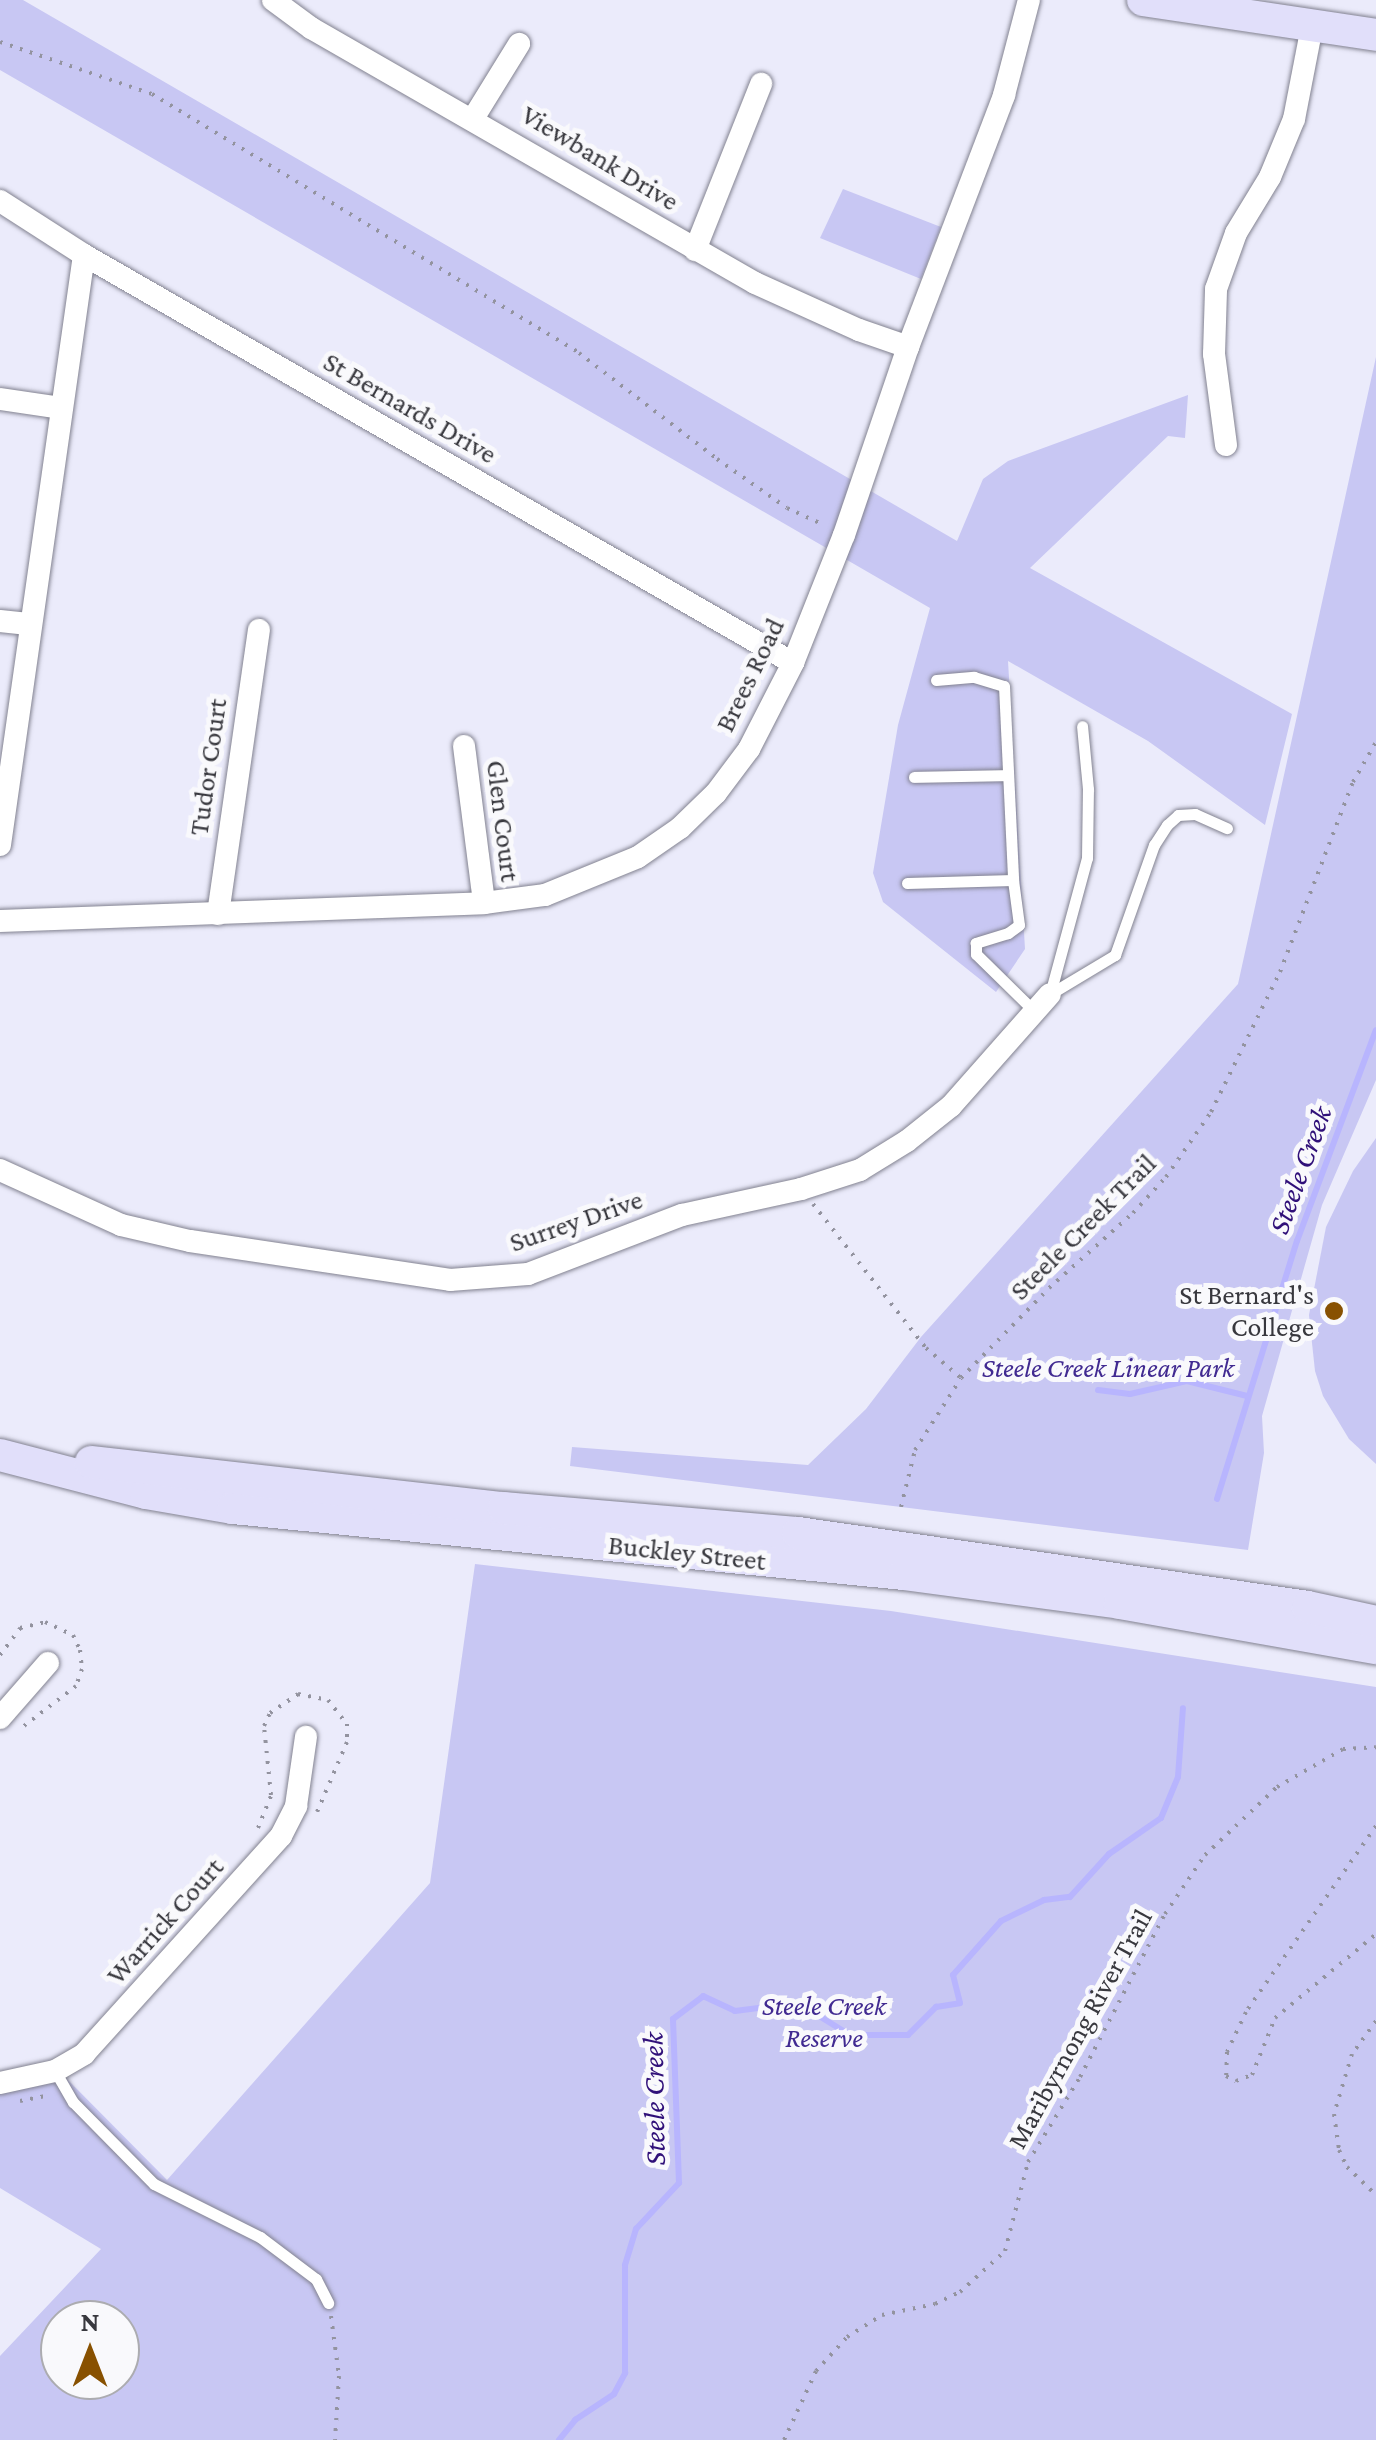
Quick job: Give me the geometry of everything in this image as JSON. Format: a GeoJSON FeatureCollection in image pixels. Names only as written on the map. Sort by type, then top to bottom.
{"type":"FeatureCollection","features":[{"type":"Feature","properties":{"kind":"main road"},"geometry":{"type":"LineString","coordinates":[[1143,0],[1376,35]]}},
{"type":"Feature","properties":{"kind":"main road","name":"Buckley Street"},"geometry":{"type":"LineString","coordinates":[[0,1454],[504,1508],[798,1534],[1308,1607],[1376,1622]]}},
{"type":"Feature","properties":{"kind":"main road","name":"Buckley Street"},"geometry":{"type":"LineString","coordinates":[[0,1454],[146,1493],[234,1508],[904,1574],[1120,1603],[1376,1648]]}},
{"type":"Feature","properties":{"kind":"street","name":"Viewbank Drive"},"geometry":{"type":"LineString","coordinates":[[273,0],[312,28],[474,118],[695,250],[806,308],[908,346]]}},
{"type":"Feature","properties":{"kind":"street","name":"Brees Road"},"geometry":{"type":"LineString","coordinates":[[1018,0],[1018,42]]}},
{"type":"Feature","properties":{"kind":"street","name":"Brees Road"},"geometry":{"type":"LineString","coordinates":[[0,921],[484,903],[545,896],[638,857],[680,828],[716,793],[748,750],[793,663],[844,535],[908,346],[1004,95],[1029,0]]}},
{"type":"Feature","properties":{"kind":"street"},"geometry":{"type":"LineString","coordinates":[[1226,445],[1214,354],[1216,290],[1236,233],[1270,178],[1294,120],[1312,26]]}},
{"type":"Feature","properties":{"kind":"street"},"geometry":{"type":"LineString","coordinates":[[474,118],[519,44]]}},
{"type":"Feature","properties":{"kind":"street"},"geometry":{"type":"LineString","coordinates":[[695,250],[761,84]]}},
{"type":"Feature","properties":{"kind":"street","name":"St Bernards Drive"},"geometry":{"type":"LineString","coordinates":[[0,201],[84,256],[793,663]]}},
{"type":"Feature","properties":{"kind":"street"},"geometry":{"type":"LineString","coordinates":[[0,844],[84,256]]}},
{"type":"Feature","properties":{"kind":"street"},"geometry":{"type":"LineString","coordinates":[[0,400],[61,408]]}},
{"type":"Feature","properties":{"kind":"street"},"geometry":{"type":"LineString","coordinates":[[0,621],[31,624]]}},
{"type":"Feature","properties":{"kind":"street","name":"Tudor Court"},"geometry":{"type":"LineString","coordinates":[[218,914],[259,630]]}},
{"type":"Feature","properties":{"kind":"street","name":"Glen Court"},"geometry":{"type":"LineString","coordinates":[[464,746],[484,903]]}},
{"type":"Feature","properties":{"kind":"street","name":"Surrey Drive"},"geometry":{"type":"LineString","coordinates":[[0,1170],[120,1225],[270,1256],[450,1280],[528,1274],[682,1214],[801,1188],[860,1170],[907,1141],[951,1106],[1042,1003]]}},
{"type":"Feature","properties":{"kind":"street"},"geometry":{"type":"LineString","coordinates":[[0,1718],[48,1663]]}},
{"type":"Feature","properties":{"kind":"street","name":"Warrick Court"},"geometry":{"type":"LineString","coordinates":[[0,2083],[55,2071],[84,2054],[281,1836],[296,1806],[306,1737]]}},
{"type":"Feature","properties":{"kind":"lane"},"geometry":{"type":"LineString","coordinates":[[936,680],[974,678],[1004,686],[1013,880],[1019,924],[1008,933],[976,943],[976,954],[1042,1003]]}},
{"type":"Feature","properties":{"kind":"lane"},"geometry":{"type":"LineString","coordinates":[[1042,1003],[1087,858],[1088,790],[1082,726]]}},
{"type":"Feature","properties":{"kind":"lane"},"geometry":{"type":"LineString","coordinates":[[914,778],[1008,774]]}},
{"type":"Feature","properties":{"kind":"lane"},"geometry":{"type":"LineString","coordinates":[[1042,1003],[1115,955],[1154,845],[1167,825],[1178,815],[1195,814],[1227,828]]}},
{"type":"Feature","properties":{"kind":"lane"},"geometry":{"type":"LineString","coordinates":[[907,883],[1013,880]]}},
{"type":"Feature","properties":{"kind":"lane"},"geometry":{"type":"LineString","coordinates":[[55,2071],[73,2102],[154,2184],[260,2238],[316,2279],[328,2303]]}},
{"type":"Feature","properties":{"kind":"path"},"geometry":{"type":"LineString","coordinates":[[0,42],[152,94],[579,352],[787,508],[844,535]]}},
{"type":"Feature","properties":{"kind":"path","name":"Steele Creek Trail"},"geometry":{"type":"LineString","coordinates":[[901,1508],[914,1450],[962,1378],[1049,1288],[1134,1213],[1166,1178],[1211,1112],[1280,972],[1352,782],[1376,742]]}},
{"type":"Feature","properties":{"kind":"path"},"geometry":{"type":"LineString","coordinates":[[801,1188],[926,1348],[962,1378]]}},
{"type":"Feature","properties":{"kind":"path","name":"Maribyrnong River Trail"},"geometry":{"type":"LineString","coordinates":[[784,2440],[816,2371],[847,2337],[882,2316],[935,2304],[960,2292],[1006,2251],[1028,2162],[1080,2077],[1165,1914],[1205,1855],[1277,1787],[1343,1750],[1376,1747]]}},
{"type":"Feature","properties":{"kind":"path"},"geometry":{"type":"LineString","coordinates":[[1376,1826],[1246,2012],[1227,2052],[1226,2076],[1236,2081],[1252,2075],[1275,2018],[1376,1934]]}},
{"type":"Feature","properties":{"kind":"path"},"geometry":{"type":"LineString","coordinates":[[1376,2021],[1352,2054],[1334,2114],[1339,2150],[1347,2167],[1376,2194]]}},
{"type":"Feature","properties":{"kind":"path"},"geometry":{"type":"LineString","coordinates":[[328,2303],[339,2376],[334,2440]]}},
{"type":"Feature","properties":{"kind":"green space"},"geometry":{"type":"Polygon","coordinates":[[[0,0],[23,0],[957,541],[983,479],[1008,461],[1188,395],[1185,438],[1168,436],[1030,568],[1292,714],[1265,825],[1148,741],[1008,661],[1025,949],[996,992],[883,902],[873,873],[898,725],[930,608],[0,70],[0,0]]]}},
{"type":"Feature","properties":{"kind":"green space"},"geometry":{"type":"Polygon","coordinates":[[[843,189],[941,227],[921,279],[820,238],[843,189]]]}},
{"type":"Feature","properties":{"kind":"green space","name":"Steele Creek Linear Park"},"geometry":{"type":"Polygon","coordinates":[[[1376,357],[1376,1080],[1322,1205],[1262,1416],[1264,1453],[1248,1550],[570,1466],[572,1447],[808,1465],[866,1409],[921,1337],[1238,984],[1376,357]]]}},
{"type":"Feature","properties":{"kind":"green space"},"geometry":{"type":"Polygon","coordinates":[[[1376,1138],[1376,1464],[1349,1439],[1323,1396],[1315,1371],[1309,1315],[1326,1227],[1353,1171],[1376,1138]]]}},
{"type":"Feature","properties":{"kind":"green space","name":"Steele Creek Reserve"},"geometry":{"type":"Polygon","coordinates":[[[475,1564],[891,1611],[1376,1687],[1376,2440],[0,2440],[0,2356],[40,2314],[40,2400],[140,2400],[140,2300],[53,2300],[101,2249],[0,2188],[0,2093],[64,2076],[167,2180],[430,1883],[475,1564]]]}},
{"type":"Feature","properties":{"kind":"waterway","name":"Steele Creek"},"geometry":{"type":"LineString","coordinates":[[1217,1499],[1297,1241],[1376,1030]]}},
{"type":"Feature","properties":{"kind":"waterway"},"geometry":{"type":"LineString","coordinates":[[1098,1390],[1130,1394],[1187,1381],[1247,1396]]}},
{"type":"Feature","properties":{"kind":"waterway","name":"Steele Creek"},"geometry":{"type":"LineString","coordinates":[[559,2440],[575,2420],[614,2394],[625,2373],[625,2265],[636,2229],[679,2183],[673,2019],[703,1996],[735,2011],[798,2003],[850,2035],[908,2035],[936,2007],[960,2003],[953,1975],[1001,1921],[1044,1900],[1070,1897],[1109,1854],[1161,1818],[1178,1777],[1183,1708]]}},
{"type":"Feature","properties":{"kind":"place","name":"St Bernard's College"},"geometry":{"type":"Point","coordinates":[1334,1311]}}]}
